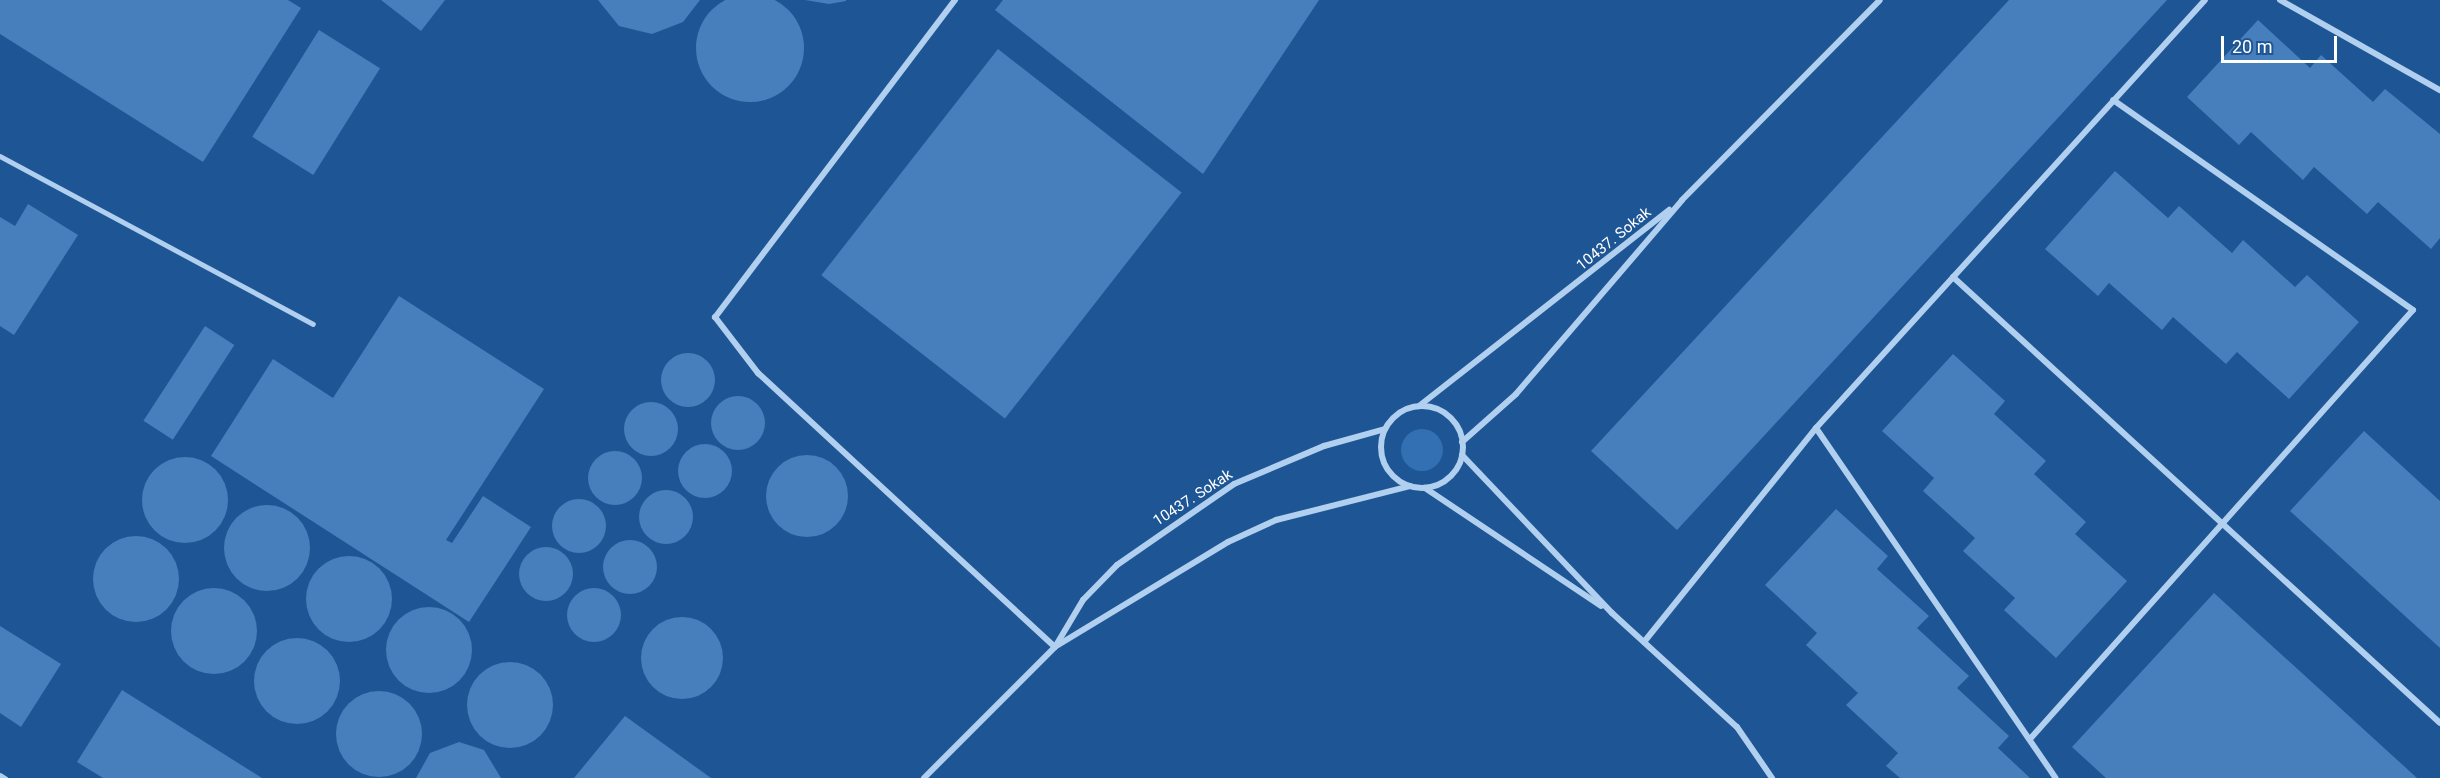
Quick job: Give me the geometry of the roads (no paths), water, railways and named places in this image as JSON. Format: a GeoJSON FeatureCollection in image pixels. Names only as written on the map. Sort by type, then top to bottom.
{"type":"FeatureCollection","features":[{"type":"Feature","properties":{"kind":"street"},"geometry":{"type":"LineString","coordinates":[[955,0],[715,317],[758,374],[1055,646]]}},
{"type":"Feature","properties":{"kind":"street","name":"10437. Sokak"},"geometry":{"type":"LineString","coordinates":[[1462,442],[1516,394],[1682,200],[1880,0]]}},
{"type":"Feature","properties":{"kind":"street"},"geometry":{"type":"LineString","coordinates":[[1644,642],[1816,428],[2205,0]]}},
{"type":"Feature","properties":{"kind":"street"},"geometry":{"type":"LineString","coordinates":[[2280,0],[2440,90]]}},
{"type":"Feature","properties":{"kind":"street"},"geometry":{"type":"LineString","coordinates":[[2030,739],[2219,522],[2413,310],[2113,100]]}},
{"type":"Feature","properties":{"kind":"street","name":"10437. Sokak"},"geometry":{"type":"LineString","coordinates":[[1419,406],[1682,200]]}},
{"type":"Feature","properties":{"kind":"street"},"geometry":{"type":"LineString","coordinates":[[1953,278],[2440,723]]}},
{"type":"Feature","properties":{"kind":"street"},"geometry":{"type":"LineString","coordinates":[[1425,488],[1449,478],[1462,455],[1462,442],[1453,420],[1419,406],[1398,413],[1385,429],[1381,443],[1388,470],[1410,486],[1425,488],[1612,613]]}},
{"type":"Feature","properties":{"kind":"street"},"geometry":{"type":"LineString","coordinates":[[1816,428],[2056,778]]}},
{"type":"Feature","properties":{"kind":"street","name":"10437. Sokak"},"geometry":{"type":"LineString","coordinates":[[924,778],[1055,646],[1083,600],[1117,565],[1191,511],[1280,462],[1385,429]]}},
{"type":"Feature","properties":{"kind":"street"},"geometry":{"type":"LineString","coordinates":[[1462,455],[1612,613],[1737,727],[1772,778]]}},
{"type":"Feature","properties":{"kind":"street","name":"10437. Sokak"},"geometry":{"type":"LineString","coordinates":[[1055,646],[1228,542],[1275,520],[1410,486]]}},
{"type":"Feature","properties":{"kind":"lane"},"geometry":{"type":"LineString","coordinates":[[0,156],[313,324]]}},
{"type":"Feature","properties":{"kind":"lane"},"geometry":{"type":"LineString","coordinates":[[0,775],[4,778]]}}]}
